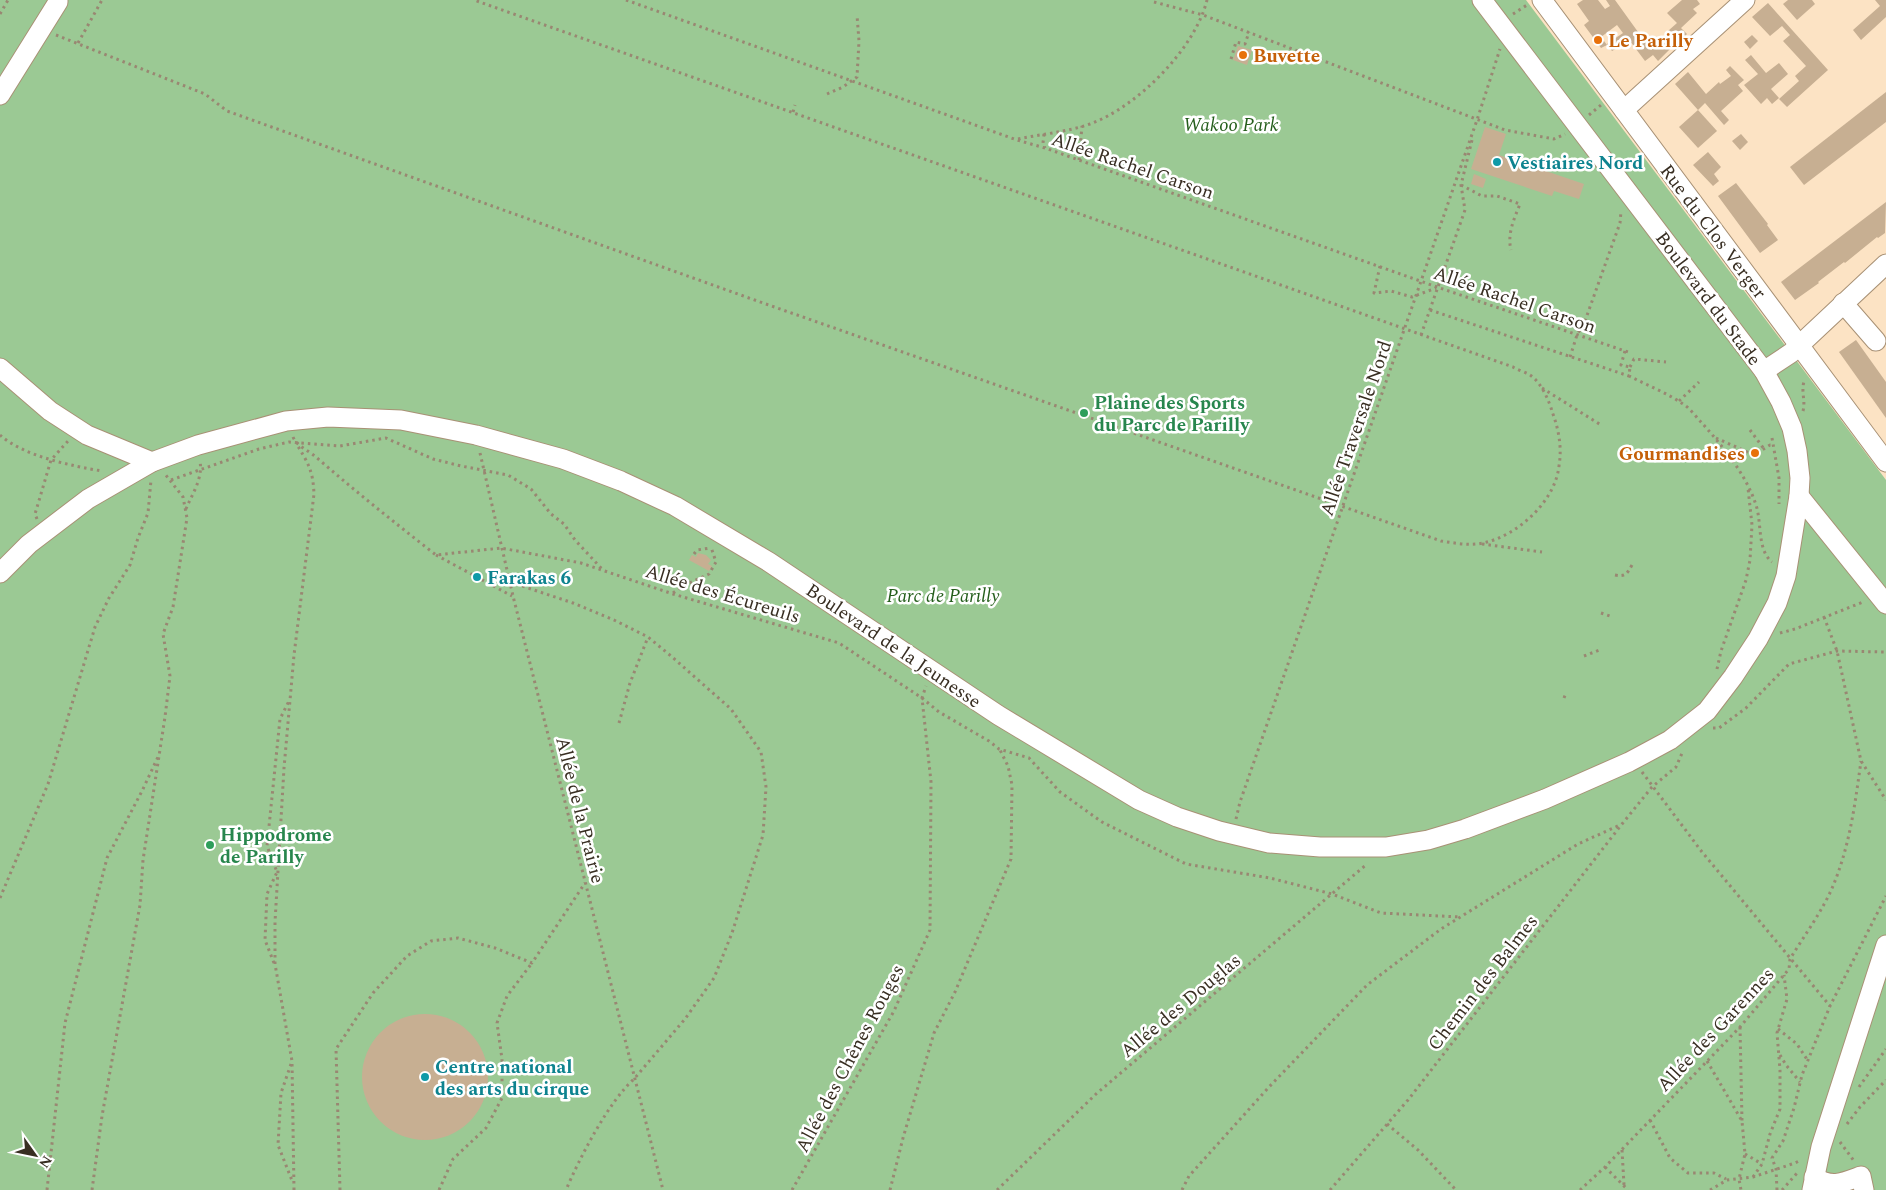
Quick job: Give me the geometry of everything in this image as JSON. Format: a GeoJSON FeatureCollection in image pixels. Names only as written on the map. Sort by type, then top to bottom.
{"type":"FeatureCollection","features":[{"type":"Feature","properties":{"kind":"street"},"geometry":{"type":"LineString","coordinates":[[0,95],[58,0]]}},
{"type":"Feature","properties":{"kind":"street","name":"Boulevard du Stade"},"geometry":{"type":"LineString","coordinates":[[1482,0],[1509,22],[1763,371],[1790,425],[1800,478],[1799,496],[1786,576],[1777,603],[1758,639]]}},
{"type":"Feature","properties":{"kind":"street"},"geometry":{"type":"LineString","coordinates":[[1624,110],[1745,0]]}},
{"type":"Feature","properties":{"kind":"street","name":"Rue du Clos Verger"},"geometry":{"type":"LineString","coordinates":[[1536,1],[1624,110],[1886,462]]}},
{"type":"Feature","properties":{"kind":"street"},"geometry":{"type":"LineString","coordinates":[[1763,371],[1799,345],[1886,264]]}},
{"type":"Feature","properties":{"kind":"street"},"geometry":{"type":"LineString","coordinates":[[1842,303],[1876,341]]}},
{"type":"Feature","properties":{"kind":"street"},"geometry":{"type":"LineString","coordinates":[[0,368],[50,411],[78,430],[152,462]]}},
{"type":"Feature","properties":{"kind":"street","name":"Boulevard de la Jeunesse"},"geometry":{"type":"LineString","coordinates":[[0,573],[29,544],[88,499],[152,462],[198,445],[286,421],[328,417],[401,420],[476,435],[545,454],[600,472],[675,506],[715,540],[769,562],[998,715],[1139,800],[1177,816],[1232,834],[1269,843],[1312,846],[1386,847],[1428,840],[1465,829],[1545,799],[1628,762],[1670,740],[1707,711],[1733,678],[1758,639]]}},
{"type":"Feature","properties":{"kind":"street"},"geometry":{"type":"LineString","coordinates":[[1799,496],[1886,604]]}},
{"type":"Feature","properties":{"kind":"street"},"geometry":{"type":"LineString","coordinates":[[1862,1183],[1813,1184],[1829,1142],[1886,945]]}},
{"type":"Feature","properties":{"kind":"path"},"geometry":{"type":"LineString","coordinates":[[0,14],[8,0]]}},
{"type":"Feature","properties":{"kind":"path"},"geometry":{"type":"LineString","coordinates":[[78,43],[102,0]]}},
{"type":"Feature","properties":{"kind":"path"},"geometry":{"type":"LineString","coordinates":[[474,0],[1513,367],[1531,376],[1541,388],[1556,420],[1561,446],[1559,468],[1553,485],[1532,517],[1515,529],[1482,544]]}},
{"type":"Feature","properties":{"kind":"path","name":"Allée Rachel Carson"},"geometry":{"type":"LineString","coordinates":[[626,0],[1017,140],[1045,148],[1380,266],[1437,288],[1631,354]]}},
{"type":"Feature","properties":{"kind":"path"},"geometry":{"type":"LineString","coordinates":[[644,0],[646,7]]}},
{"type":"Feature","properties":{"kind":"path"},"geometry":{"type":"LineString","coordinates":[[1017,140],[1082,126],[1118,111],[1144,92],[1166,69],[1186,43],[1204,15],[1207,0]]}},
{"type":"Feature","properties":{"kind":"path"},"geometry":{"type":"LineString","coordinates":[[1509,22],[1536,1]]}},
{"type":"Feature","properties":{"kind":"path"},"geometry":{"type":"LineString","coordinates":[[1154,2],[1204,15],[1505,130],[1554,139],[1566,133],[1571,141]]}},
{"type":"Feature","properties":{"kind":"path"},"geometry":{"type":"LineString","coordinates":[[827,94],[843,88],[857,77],[859,41],[857,14]]}},
{"type":"Feature","properties":{"kind":"path","name":"Allée Traversale Nord"},"geometry":{"type":"LineString","coordinates":[[1232,834],[1240,802],[1477,120],[1509,22]]}},
{"type":"Feature","properties":{"kind":"path"},"geometry":{"type":"LineString","coordinates":[[41,30],[205,94],[227,111],[763,303],[1343,506],[1441,540],[1542,552]]}},
{"type":"Feature","properties":{"kind":"path"},"geometry":{"type":"LineString","coordinates":[[1231,59],[1236,42],[1245,44],[1249,32]]}},
{"type":"Feature","properties":{"kind":"path"},"geometry":{"type":"LineString","coordinates":[[1588,116],[1604,103]]}},
{"type":"Feature","properties":{"kind":"path"},"geometry":{"type":"LineString","coordinates":[[792,112],[795,105]]}},
{"type":"Feature","properties":{"kind":"path"},"geometry":{"type":"LineString","coordinates":[[1421,335],[1465,210],[1461,185],[1477,120]]}},
{"type":"Feature","properties":{"kind":"path"},"geometry":{"type":"LineString","coordinates":[[1079,160],[1082,126]]}},
{"type":"Feature","properties":{"kind":"path"},"geometry":{"type":"LineString","coordinates":[[1044,134],[1043,143],[1045,148]]}},
{"type":"Feature","properties":{"kind":"path"},"geometry":{"type":"LineString","coordinates":[[1461,185],[1482,196],[1498,196],[1520,204],[1510,230],[1509,242],[1511,250]]}},
{"type":"Feature","properties":{"kind":"path"},"geometry":{"type":"LineString","coordinates":[[1570,357],[1620,223],[1621,210],[1618,204]]}},
{"type":"Feature","properties":{"kind":"path"},"geometry":{"type":"LineString","coordinates":[[1380,266],[1374,293],[1391,291],[1412,297],[1437,288]]}},
{"type":"Feature","properties":{"kind":"path"},"geometry":{"type":"LineString","coordinates":[[1430,310],[1629,376],[1685,404],[1724,449],[1748,488],[1756,505],[1766,557],[1774,564],[1775,558]]}},
{"type":"Feature","properties":{"kind":"path"},"geometry":{"type":"LineString","coordinates":[[1625,351],[1621,365],[1630,368]]}},
{"type":"Feature","properties":{"kind":"path"},"geometry":{"type":"LineString","coordinates":[[1629,376],[1634,359],[1666,362]]}},
{"type":"Feature","properties":{"kind":"path"},"geometry":{"type":"LineString","coordinates":[[1790,425],[1800,417],[1804,410],[1805,401],[1802,386],[1805,378],[1818,370]]}},
{"type":"Feature","properties":{"kind":"path"},"geometry":{"type":"LineString","coordinates":[[1679,401],[1699,382]]}},
{"type":"Feature","properties":{"kind":"path"},"geometry":{"type":"LineString","coordinates":[[1541,388],[1601,426]]}},
{"type":"Feature","properties":{"kind":"path"},"geometry":{"type":"LineString","coordinates":[[286,421],[314,477],[314,494],[294,655],[277,872],[275,964],[292,1061],[294,1189]]}},
{"type":"Feature","properties":{"kind":"path"},"geometry":{"type":"LineString","coordinates":[[41,535],[35,514],[51,460],[78,430]]}},
{"type":"Feature","properties":{"kind":"path"},"geometry":{"type":"LineString","coordinates":[[1750,430],[1764,449]]}},
{"type":"Feature","properties":{"kind":"path"},"geometry":{"type":"LineString","coordinates":[[0,435],[7,442],[51,460],[128,476]]}},
{"type":"Feature","properties":{"kind":"path","name":"Allée de la Prairie"},"geometry":{"type":"LineString","coordinates":[[476,435],[501,548],[663,1190]]}},
{"type":"Feature","properties":{"kind":"path"},"geometry":{"type":"LineString","coordinates":[[1714,437],[1754,455],[1773,445],[1795,444]]}},
{"type":"Feature","properties":{"kind":"path"},"geometry":{"type":"LineString","coordinates":[[171,480],[259,449],[289,442],[340,446],[386,438],[433,459],[508,475],[530,489],[551,514],[564,524],[575,540],[604,571]]}},
{"type":"Feature","properties":{"kind":"path"},"geometry":{"type":"LineString","coordinates":[[1772,438],[1779,478],[1780,505]]}},
{"type":"Feature","properties":{"kind":"path"},"geometry":{"type":"LineString","coordinates":[[295,442],[310,451],[383,514],[436,555],[513,596]]}},
{"type":"Feature","properties":{"kind":"path"},"geometry":{"type":"LineString","coordinates":[[186,510],[199,481],[202,469],[198,445]]}},
{"type":"Feature","properties":{"kind":"path"},"geometry":{"type":"LineString","coordinates":[[92,1190],[102,1116],[140,905],[142,860],[160,752],[170,676],[163,634],[173,608],[187,518],[183,497],[171,480],[152,462]]}},
{"type":"Feature","properties":{"kind":"path"},"geometry":{"type":"LineString","coordinates":[[0,898],[48,784],[95,627],[109,598],[130,565],[148,513],[152,462]]}},
{"type":"Feature","properties":{"kind":"path"},"geometry":{"type":"LineString","coordinates":[[1716,673],[1720,651],[1746,580],[1750,560],[1752,524],[1748,488]]}},
{"type":"Feature","properties":{"kind":"path"},"geometry":{"type":"LineString","coordinates":[[673,594],[683,586],[710,574],[716,562],[715,540],[697,550],[694,554]]}},
{"type":"Feature","properties":{"kind":"path","name":"Allée des Écureuils"},"geometry":{"type":"LineString","coordinates":[[436,555],[501,548],[581,563],[673,594],[839,643],[922,698]]}},
{"type":"Feature","properties":{"kind":"path"},"geometry":{"type":"LineString","coordinates":[[1614,575],[1621,576],[1627,574],[1632,565]]}},
{"type":"Feature","properties":{"kind":"path"},"geometry":{"type":"LineString","coordinates":[[510,582],[614,620],[648,637],[672,656],[731,709],[749,734],[761,752],[766,787],[764,835],[714,978],[685,1019],[625,1087],[598,1128],[566,1190]]}},
{"type":"Feature","properties":{"kind":"path"},"geometry":{"type":"LineString","coordinates":[[1758,639],[1795,629],[1866,601]]}},
{"type":"Feature","properties":{"kind":"path"},"geometry":{"type":"LineString","coordinates":[[1601,613],[1613,617]]}},
{"type":"Feature","properties":{"kind":"path"},"geometry":{"type":"LineString","coordinates":[[1824,618],[1836,652],[1861,761],[1886,800]]}},
{"type":"Feature","properties":{"kind":"path"},"geometry":{"type":"LineString","coordinates":[[618,723],[630,682],[648,637]]}},
{"type":"Feature","properties":{"kind":"path"},"geometry":{"type":"LineString","coordinates":[[1584,656],[1602,649]]}},
{"type":"Feature","properties":{"kind":"path"},"geometry":{"type":"LineString","coordinates":[[1687,726],[1719,728],[1746,708],[1789,664],[1836,652],[1886,652]]}},
{"type":"Feature","properties":{"kind":"path","name":"Allée des Chênes Rouges"},"geometry":{"type":"LineString","coordinates":[[792,1190],[894,1011],[930,930],[931,782],[922,698],[932,670]]}},
{"type":"Feature","properties":{"kind":"path"},"geometry":{"type":"LineString","coordinates":[[1564,698],[1566,693]]}},
{"type":"Feature","properties":{"kind":"path"},"geometry":{"type":"LineString","coordinates":[[275,964],[264,940],[267,894],[277,872],[267,846],[280,719],[291,696]]}},
{"type":"Feature","properties":{"kind":"path","name":"Chemin des Balmes"},"geometry":{"type":"LineString","coordinates":[[1330,1190],[1408,1100],[1652,787],[1676,767],[1682,756],[1687,726]]}},
{"type":"Feature","properties":{"kind":"path"},"geometry":{"type":"LineString","coordinates":[[890,1190],[903,1138],[934,1033],[955,992],[1012,859],[1012,785],[1008,766],[999,749]]}},
{"type":"Feature","properties":{"kind":"path"},"geometry":{"type":"LineString","coordinates":[[47,1190],[65,1023],[107,858],[160,752]]}},
{"type":"Feature","properties":{"kind":"path"},"geometry":{"type":"LineString","coordinates":[[1830,1006],[1790,960],[1832,888],[1852,824],[1861,761]]}},
{"type":"Feature","properties":{"kind":"path","name":"Allée des Garennes"},"geometry":{"type":"LineString","coordinates":[[1580,1190],[1605,1168],[1740,1027],[1789,969],[1789,956],[1702,852],[1652,787],[1638,765],[1628,762]]}},
{"type":"Feature","properties":{"kind":"path"},"geometry":{"type":"LineString","coordinates":[[1182,1190],[1189,1176],[1269,1087],[1367,985],[1447,925],[1578,844],[1622,824]]}},
{"type":"Feature","properties":{"kind":"path","name":"Allée des Douglas"},"geometry":{"type":"LineString","coordinates":[[998,1190],[1096,1094],[1386,847]]}},
{"type":"Feature","properties":{"kind":"path"},"geometry":{"type":"LineString","coordinates":[[439,1190],[453,1159],[486,1128],[502,1098],[502,1059],[497,1023],[507,996],[532,963],[585,883]]}},
{"type":"Feature","properties":{"kind":"path"},"geometry":{"type":"LineString","coordinates":[[1778,1190],[1776,1169],[1772,1158],[1783,1141],[1800,1083],[1830,1006],[1886,896]]}},
{"type":"Feature","properties":{"kind":"path"},"geometry":{"type":"LineString","coordinates":[[340,1190],[336,1050],[373,992],[407,956],[431,941],[458,938],[495,948],[532,963]]}},
{"type":"Feature","properties":{"kind":"path"},"geometry":{"type":"LineString","coordinates":[[1753,1177],[1762,1164],[1770,1134],[1780,1109],[1778,1029],[1787,998],[1784,975]]}},
{"type":"Feature","properties":{"kind":"path"},"geometry":{"type":"LineString","coordinates":[[1740,1027],[1742,1121],[1745,1154],[1739,1179],[1741,1190]]}},
{"type":"Feature","properties":{"kind":"path"},"geometry":{"type":"LineString","coordinates":[[1778,1029],[1798,1044],[1808,1061]]}},
{"type":"Feature","properties":{"kind":"path"},"geometry":{"type":"LineString","coordinates":[[1854,1095],[1886,1048]]}},
{"type":"Feature","properties":{"kind":"path"},"geometry":{"type":"LineString","coordinates":[[1779,1052],[1786,1066],[1800,1083]]}},
{"type":"Feature","properties":{"kind":"path"},"geometry":{"type":"LineString","coordinates":[[292,1061],[281,1093],[278,1145],[294,1189]]}},
{"type":"Feature","properties":{"kind":"path"},"geometry":{"type":"LineString","coordinates":[[1707,1061],[1742,1121]]}},
{"type":"Feature","properties":{"kind":"path"},"geometry":{"type":"LineString","coordinates":[[1650,1120],[1670,1158],[1688,1173],[1714,1173],[1727,1180]]}},
{"type":"Feature","properties":{"kind":"path"},"geometry":{"type":"LineString","coordinates":[[1387,1124],[1418,1150],[1456,1190]]}},
{"type":"Feature","properties":{"kind":"path"},"geometry":{"type":"LineString","coordinates":[[1710,1190],[1727,1180],[1753,1177],[1796,1163],[1829,1142],[1854,1161],[1862,1183]]}},
{"type":"Feature","properties":{"kind":"path"},"geometry":{"type":"LineString","coordinates":[[1622,1150],[1624,1185]]}},
{"type":"Feature","properties":{"kind":"path"},"geometry":{"type":"LineString","coordinates":[[1745,1154],[1762,1164]]}},
{"type":"Feature","properties":{"kind":"path"},"geometry":{"type":"LineString","coordinates":[[1605,1168],[1628,1190]]}},
{"type":"Feature","properties":{"kind":"green space","name":"Parc de Parilly"},"geometry":{"type":"Polygon","coordinates":[[[0,0],[1526,0],[1886,480],[1886,1190],[0,1190],[0,0]]]}},
{"type":"Feature","properties":{"kind":"building"},"geometry":{"type":"Polygon","coordinates":[[[1583,0],[1598,0],[1605,9],[1610,6],[1606,0],[1615,0],[1651,50],[1662,40],[1670,49],[1658,61],[1653,55],[1645,61],[1630,41],[1612,51],[1607,44],[1623,33],[1617,25],[1601,37],[1607,45],[1601,48],[1584,25],[1589,21],[1577,4],[1583,0]]]}},
{"type":"Feature","properties":{"kind":"building"},"geometry":{"type":"Polygon","coordinates":[[[1682,0],[1697,0],[1700,4],[1693,9],[1697,13],[1681,28],[1687,34],[1678,43],[1668,31],[1677,23],[1667,13],[1682,0]]]}},
{"type":"Feature","properties":{"kind":"building"},"geometry":{"type":"Polygon","coordinates":[[[1788,0],[1812,0],[1815,4],[1797,20],[1783,4],[1788,0]]]}},
{"type":"Feature","properties":{"kind":"building"},"geometry":{"type":"Polygon","coordinates":[[[1875,0],[1886,0],[1886,17],[1861,40],[1853,30],[1880,6],[1875,0]]]}},
{"type":"Feature","properties":{"kind":"building"},"geometry":{"type":"Polygon","coordinates":[[[1768,3],[1828,70],[1787,107],[1779,99],[1799,81],[1795,76],[1806,66],[1783,41],[1790,35],[1782,26],[1770,36],[1752,17],[1768,3]]]}},
{"type":"Feature","properties":{"kind":"building"},"geometry":{"type":"Polygon","coordinates":[[[1752,35],[1758,41],[1750,49],[1744,42],[1752,35]]]}},
{"type":"Feature","properties":{"kind":"building","name":"Buvette"},"geometry":{"type":"Polygon","coordinates":[[[1238,46],[1252,50],[1247,65],[1233,60],[1238,46]]]}},
{"type":"Feature","properties":{"kind":"building"},"geometry":{"type":"Polygon","coordinates":[[[1751,55],[1766,73],[1779,63],[1788,74],[1771,89],[1779,98],[1772,104],[1767,98],[1761,104],[1744,85],[1758,74],[1745,60],[1751,55]]]}},
{"type":"Feature","properties":{"kind":"building"},"geometry":{"type":"Polygon","coordinates":[[[1730,66],[1744,80],[1738,85],[1743,91],[1721,111],[1729,120],[1724,125],[1705,103],[1698,110],[1675,84],[1688,72],[1706,94],[1719,82],[1720,84],[1731,76],[1726,70],[1730,66]]]}},
{"type":"Feature","properties":{"kind":"building"},"geometry":{"type":"Polygon","coordinates":[[[1886,92],[1886,122],[1804,185],[1790,167],[1886,92]]]}},
{"type":"Feature","properties":{"kind":"building"},"geometry":{"type":"Polygon","coordinates":[[[1698,110],[1717,131],[1698,148],[1679,127],[1698,110]]]}},
{"type":"Feature","properties":{"kind":"building","name":"Vestiaires Nord"},"geometry":{"type":"Polygon","coordinates":[[[1485,127],[1506,134],[1499,155],[1584,184],[1579,199],[1554,191],[1552,196],[1471,169],[1485,127]]]}},
{"type":"Feature","properties":{"kind":"building"},"geometry":{"type":"Polygon","coordinates":[[[1741,134],[1748,142],[1740,150],[1732,141],[1741,134]]]}},
{"type":"Feature","properties":{"kind":"building"},"geometry":{"type":"Polygon","coordinates":[[[1708,152],[1721,167],[1714,174],[1719,181],[1713,186],[1693,165],[1708,152]]]}},
{"type":"Feature","properties":{"kind":"building"},"geometry":{"type":"Polygon","coordinates":[[[1474,174],[1486,179],[1483,188],[1471,184],[1474,174]]]}},
{"type":"Feature","properties":{"kind":"building"},"geometry":{"type":"Polygon","coordinates":[[[1736,183],[1778,240],[1760,253],[1718,196],[1736,183]]]}},
{"type":"Feature","properties":{"kind":"building"},"geometry":{"type":"Polygon","coordinates":[[[1886,202],[1885,233],[1877,237],[1795,300],[1781,282],[1886,202]]]}},
{"type":"Feature","properties":{"kind":"building"},"geometry":{"type":"Polygon","coordinates":[[[1856,340],[1886,382],[1886,418],[1839,352],[1856,340]]]}},
{"type":"Feature","properties":{"kind":"building"},"geometry":{"type":"Polygon","coordinates":[[[698,553],[706,555],[711,560],[708,564],[712,566],[709,571],[689,560],[692,555],[696,557],[698,553]]]}},
{"type":"Feature","properties":{"kind":"building","name":"Centre national des arts du cirque"},"geometry":{"type":"Polygon","coordinates":[[[425,1014],[449,1019],[469,1033],[483,1053],[488,1077],[483,1101],[469,1121],[449,1135],[425,1140],[401,1135],[381,1121],[367,1101],[362,1077],[367,1053],[381,1033],[401,1019],[425,1014]]]}},
{"type":"Feature","properties":{"kind":"place","name":"Le Parilly"},"geometry":{"type":"Point","coordinates":[1598,40]}},
{"type":"Feature","properties":{"kind":"place","name":"Buvette"},"geometry":{"type":"Point","coordinates":[1243,55]}},
{"type":"Feature","properties":{"kind":"place","name":"Vestiaires Nord"},"geometry":{"type":"Point","coordinates":[1497,162]}},
{"type":"Feature","properties":{"kind":"place","name":"Plaine des Sports du Parc de Parilly"},"geometry":{"type":"Point","coordinates":[1084,413]}},
{"type":"Feature","properties":{"kind":"place","name":"Gourmandises"},"geometry":{"type":"Point","coordinates":[1755,453]}},
{"type":"Feature","properties":{"kind":"place","name":"Farakas 6"},"geometry":{"type":"Point","coordinates":[477,577]}},
{"type":"Feature","properties":{"kind":"place","name":"Hippodrome de Parilly"},"geometry":{"type":"Point","coordinates":[210,845]}},
{"type":"Feature","properties":{"kind":"place","name":"Centre national des arts du cirque"},"geometry":{"type":"Point","coordinates":[425,1077]}},
{"type":"Feature","properties":{"kind":"park label","name":"Wakoo Park"},"geometry":{"type":"Point","coordinates":[1231,124]}}]}
